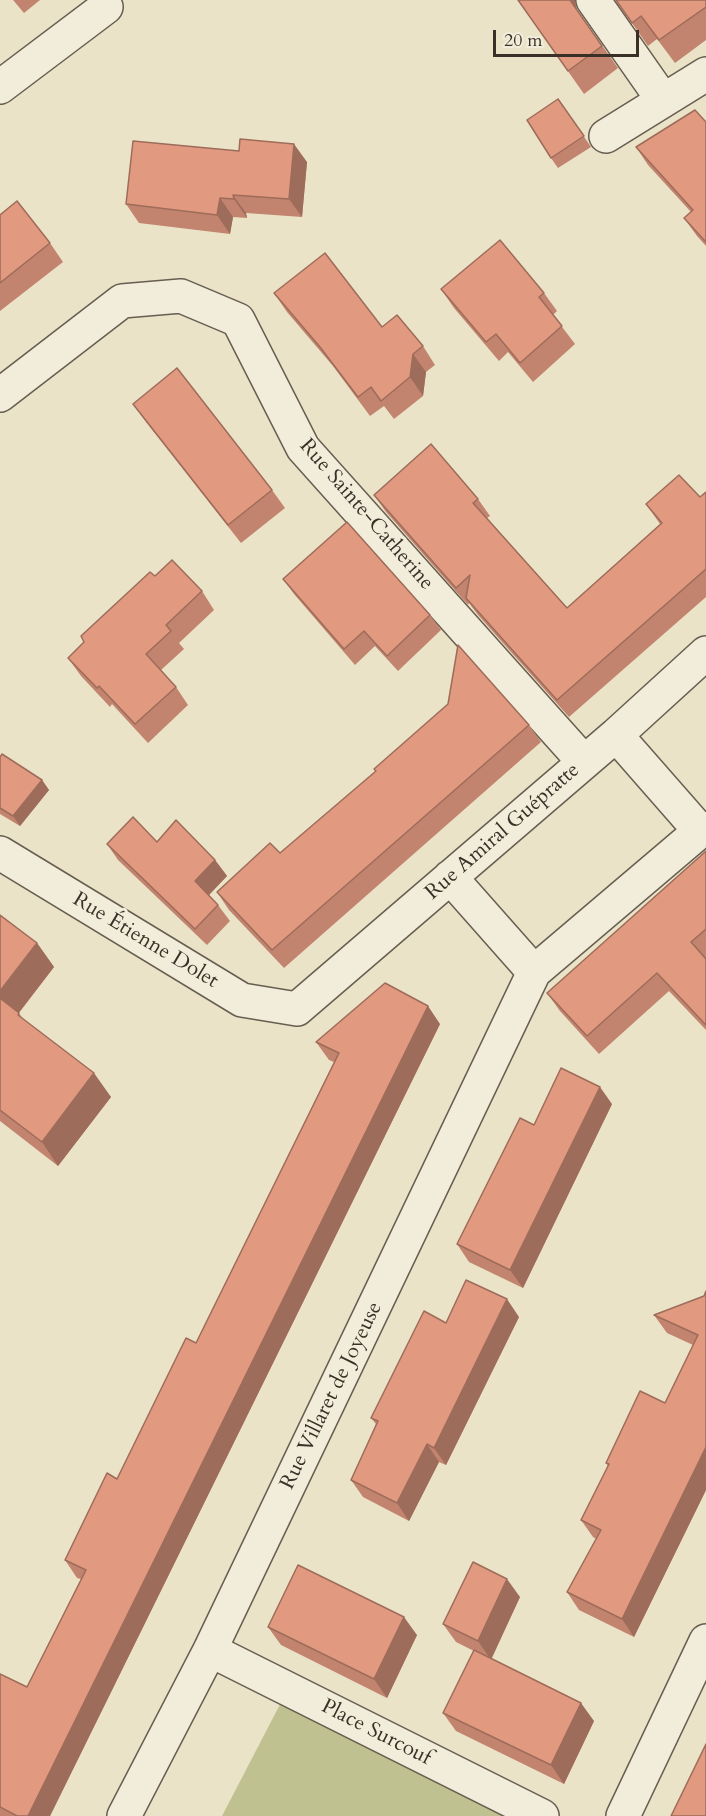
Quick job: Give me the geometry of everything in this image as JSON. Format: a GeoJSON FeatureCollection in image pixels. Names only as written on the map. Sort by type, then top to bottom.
{"type":"FeatureCollection","features":[{"type":"Feature","properties":{"kind":"street"},"geometry":{"type":"LineString","coordinates":[[593,0],[663,100]]}},
{"type":"Feature","properties":{"kind":"street"},"geometry":{"type":"LineString","coordinates":[[0,87],[106,7]]}},
{"type":"Feature","properties":{"kind":"street"},"geometry":{"type":"LineString","coordinates":[[606,136],[706,74]]}},
{"type":"Feature","properties":{"kind":"street","name":"Rue Sainte-Catherine"},"geometry":{"type":"LineString","coordinates":[[0,395],[122,301],[181,296],[238,320],[303,448],[584,762]]}},
{"type":"Feature","properties":{"kind":"street","name":"Rue Amiral Guépratte"},"geometry":{"type":"LineString","coordinates":[[297,1009],[616,735],[706,653]]}},
{"type":"Feature","properties":{"kind":"street","name":"Rue Villaret de Joyeuse"},"geometry":{"type":"LineString","coordinates":[[124,1816],[210,1650],[534,972],[703,830],[616,735]]}},
{"type":"Feature","properties":{"kind":"street","name":"Rue Étienne Dolet"},"geometry":{"type":"LineString","coordinates":[[0,853],[242,1000],[297,1009]]}},
{"type":"Feature","properties":{"kind":"street"},"geometry":{"type":"LineString","coordinates":[[450,877],[534,972]]}},
{"type":"Feature","properties":{"kind":"street"},"geometry":{"type":"LineString","coordinates":[[622,1816],[706,1641]]}},
{"type":"Feature","properties":{"kind":"street","name":"Place Surcouf"},"geometry":{"type":"LineString","coordinates":[[210,1650],[542,1816]]}},
{"type":"Feature","properties":{"kind":"green space"},"geometry":{"type":"Polygon","coordinates":[[[288,1689],[519,1816],[222,1816],[288,1689]]]}},
{"type":"Feature","properties":{"kind":"building"},"geometry":{"type":"Polygon","coordinates":[[[518,0],[570,0],[602,46],[568,71],[518,0]]]}},
{"type":"Feature","properties":{"kind":"building"},"geometry":{"type":"Polygon","coordinates":[[[616,0],[706,0],[706,7],[659,40],[641,16],[632,23],[616,0]]]}},
{"type":"Feature","properties":{"kind":"building"},"geometry":{"type":"Polygon","coordinates":[[[558,99],[584,136],[551,158],[527,120],[558,99]]]}},
{"type":"Feature","properties":{"kind":"building"},"geometry":{"type":"Polygon","coordinates":[[[695,110],[706,122],[706,242],[684,218],[693,210],[636,147],[695,110]]]}},
{"type":"Feature","properties":{"kind":"building"},"geometry":{"type":"Polygon","coordinates":[[[240,139],[294,144],[289,199],[233,195],[234,199],[220,198],[217,215],[126,204],[133,141],[239,151],[240,139]]]}},
{"type":"Feature","properties":{"kind":"building"},"geometry":{"type":"Polygon","coordinates":[[[17,201],[50,243],[0,283],[0,215],[17,201]]]}},
{"type":"Feature","properties":{"kind":"building"},"geometry":{"type":"Polygon","coordinates":[[[500,240],[544,293],[539,297],[562,326],[520,363],[496,334],[486,342],[441,289],[500,240]]]}},
{"type":"Feature","properties":{"kind":"building"},"geometry":{"type":"Polygon","coordinates":[[[325,253],[382,327],[397,315],[423,346],[413,354],[410,377],[381,401],[371,387],[358,397],[320,347],[274,293],[325,253]]]}},
{"type":"Feature","properties":{"kind":"building"},"geometry":{"type":"Polygon","coordinates":[[[177,368],[272,490],[228,525],[133,404],[177,368]]]}},
{"type":"Feature","properties":{"kind":"building"},"geometry":{"type":"Polygon","coordinates":[[[431,444],[478,499],[473,503],[567,608],[662,523],[646,504],[679,475],[700,497],[706,492],[706,569],[557,700],[466,598],[470,575],[456,588],[374,495],[431,444]]]}},
{"type":"Feature","properties":{"kind":"building"},"geometry":{"type":"Polygon","coordinates":[[[347,522],[430,615],[387,656],[364,631],[344,649],[283,579],[347,522]]]}},
{"type":"Feature","properties":{"kind":"building"},"geometry":{"type":"Polygon","coordinates":[[[172,560],[202,591],[166,625],[171,631],[146,654],[176,687],[135,724],[99,686],[97,688],[68,658],[84,642],[81,636],[150,572],[155,576],[172,560]]]}},
{"type":"Feature","properties":{"kind":"building"},"geometry":{"type":"Polygon","coordinates":[[[458,645],[529,725],[272,950],[217,892],[270,843],[280,853],[376,771],[374,769],[448,704],[458,645]]]}},
{"type":"Feature","properties":{"kind":"building"},"geometry":{"type":"Polygon","coordinates":[[[2,754],[42,780],[13,816],[0,808],[0,757],[2,754]]]}},
{"type":"Feature","properties":{"kind":"building"},"geometry":{"type":"Polygon","coordinates":[[[133,817],[157,842],[176,820],[215,860],[195,881],[218,905],[195,929],[107,844],[133,817]]]}},
{"type":"Feature","properties":{"kind":"building"},"geometry":{"type":"Polygon","coordinates":[[[706,851],[706,929],[691,942],[706,959],[706,1025],[657,973],[587,1036],[547,993],[706,851]]]}},
{"type":"Feature","properties":{"kind":"building"},"geometry":{"type":"Polygon","coordinates":[[[0,915],[37,943],[0,991],[0,915]]]}},
{"type":"Feature","properties":{"kind":"building"},"geometry":{"type":"Polygon","coordinates":[[[385,983],[428,1006],[28,1816],[17,1816],[0,1807],[0,1674],[27,1687],[86,1570],[65,1560],[107,1473],[117,1479],[186,1338],[196,1343],[339,1053],[316,1042],[385,983]]]}},
{"type":"Feature","properties":{"kind":"building"},"geometry":{"type":"Polygon","coordinates":[[[0,998],[19,1013],[18,1015],[94,1073],[42,1142],[0,1110],[0,998]]]}},
{"type":"Feature","properties":{"kind":"building"},"geometry":{"type":"Polygon","coordinates":[[[561,1068],[600,1087],[510,1270],[457,1244],[520,1118],[534,1125],[561,1068]]]}},
{"type":"Feature","properties":{"kind":"building"},"geometry":{"type":"Polygon","coordinates":[[[466,1280],[507,1299],[434,1448],[427,1444],[397,1503],[351,1480],[378,1421],[371,1418],[424,1311],[446,1323],[466,1280]]]}},
{"type":"Feature","properties":{"kind":"building"},"geometry":{"type":"Polygon","coordinates":[[[706,1291],[706,1447],[622,1619],[567,1592],[601,1530],[581,1520],[609,1464],[606,1463],[640,1391],[665,1403],[698,1335],[654,1315],[704,1296],[706,1291]]]}},
{"type":"Feature","properties":{"kind":"building"},"geometry":{"type":"Polygon","coordinates":[[[473,1562],[507,1579],[478,1641],[443,1624],[473,1562]]]}},
{"type":"Feature","properties":{"kind":"building"},"geometry":{"type":"Polygon","coordinates":[[[298,1565],[404,1617],[374,1679],[268,1627],[298,1565]]]}},
{"type":"Feature","properties":{"kind":"building"},"geometry":{"type":"Polygon","coordinates":[[[474,1650],[581,1703],[551,1765],[443,1713],[474,1650]]]}},
{"type":"Feature","properties":{"kind":"building"},"geometry":{"type":"Polygon","coordinates":[[[706,1744],[706,1816],[671,1816],[706,1744]]]}}]}
